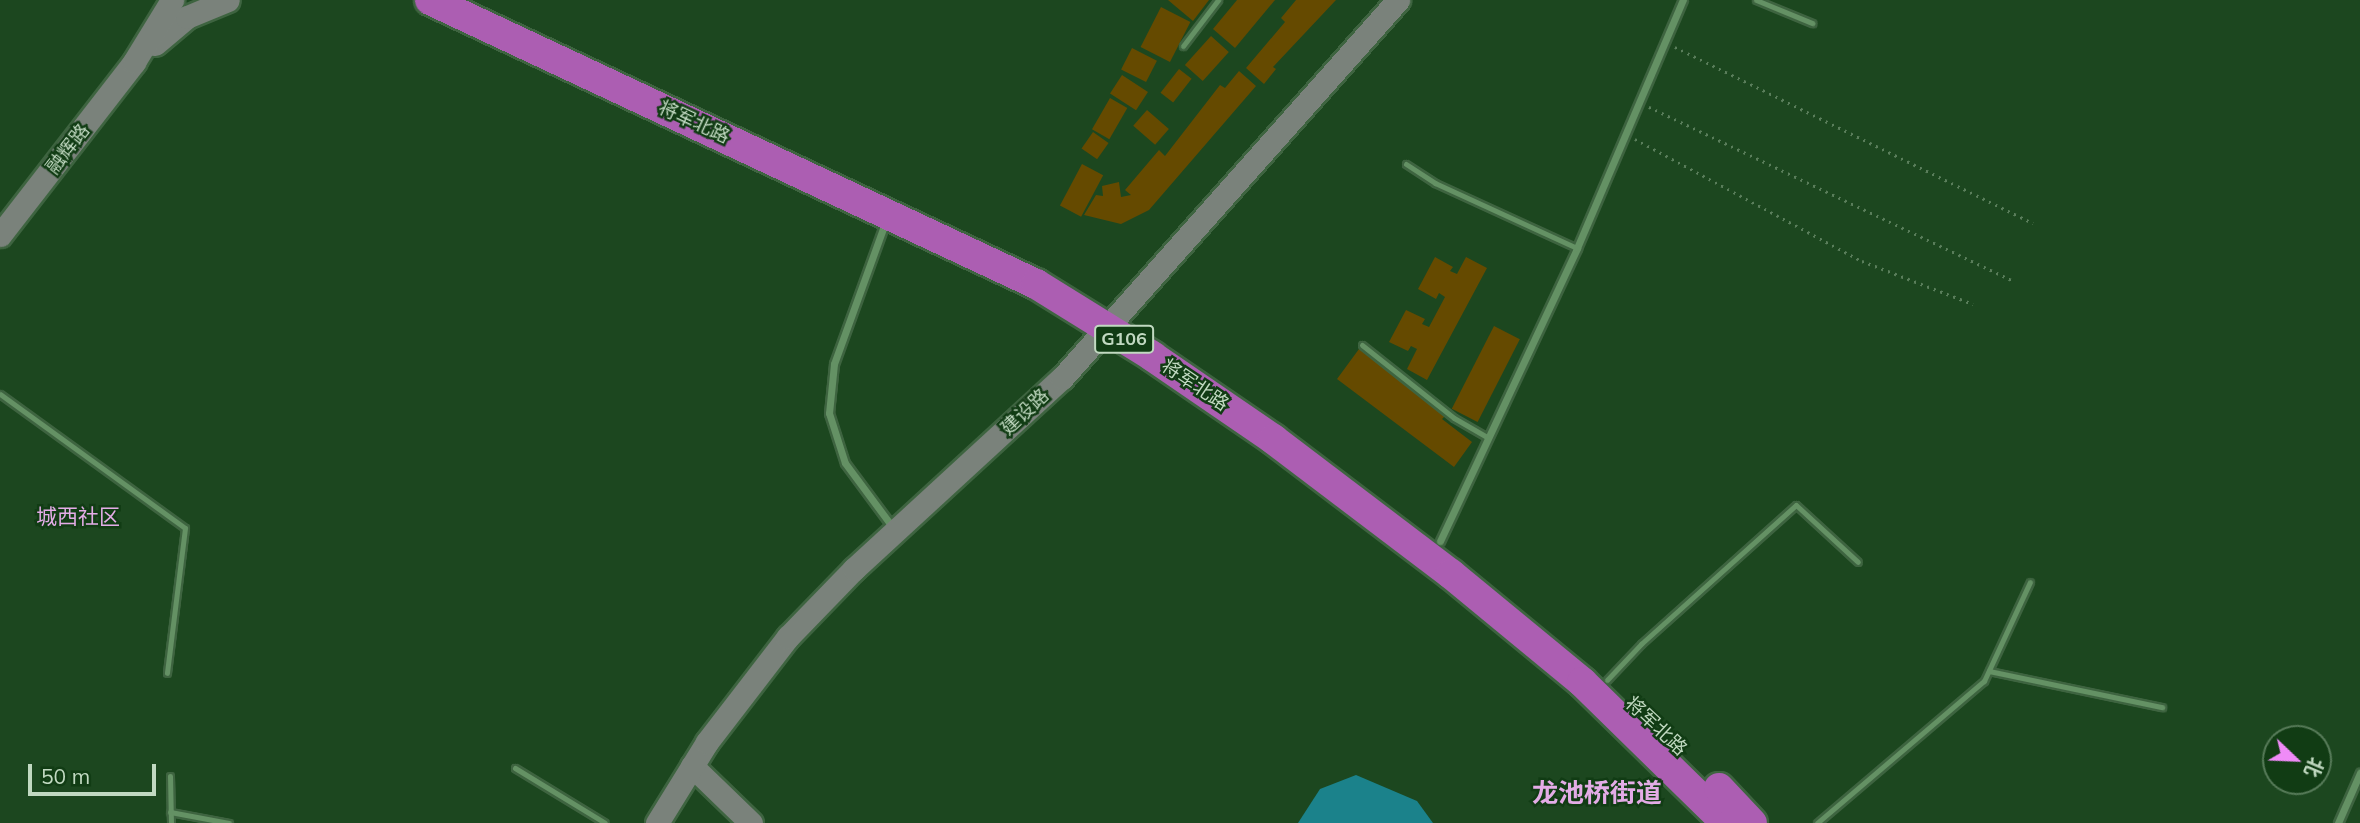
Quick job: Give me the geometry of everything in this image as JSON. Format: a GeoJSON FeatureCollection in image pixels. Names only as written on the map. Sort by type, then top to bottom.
{"type":"FeatureCollection","features":[{"type":"Feature","properties":{"kind":"highway","name":"将军北路"},"geometry":{"type":"LineString","coordinates":[[430,0],[888,212],[1113,321],[1284,423],[1440,541],[1607,680],[1752,823]]}},
{"type":"Feature","properties":{"kind":"highway","name":"将军北路"},"geometry":{"type":"LineString","coordinates":[[475,0],[1046,267],[1113,321],[1451,574],[1582,682],[1726,823]]}},
{"type":"Feature","properties":{"kind":"street"},"geometry":{"type":"LineString","coordinates":[[134,62],[172,0]]}},
{"type":"Feature","properties":{"kind":"street"},"geometry":{"type":"LineString","coordinates":[[134,62],[187,17],[228,0]]}},
{"type":"Feature","properties":{"kind":"street","name":"建设路"},"geometry":{"type":"LineString","coordinates":[[657,823],[732,706],[788,638],[895,531],[1062,378],[1398,0]]}},
{"type":"Feature","properties":{"kind":"street"},"geometry":{"type":"LineString","coordinates":[[1440,541],[1577,248],[1683,0]]}},
{"type":"Feature","properties":{"kind":"street","name":"融辉路"},"geometry":{"type":"LineString","coordinates":[[0,235],[134,62]]}},
{"type":"Feature","properties":{"kind":"street"},"geometry":{"type":"LineString","coordinates":[[888,212],[834,364],[829,413],[845,463],[895,531]]}},
{"type":"Feature","properties":{"kind":"street"},"geometry":{"type":"LineString","coordinates":[[692,766],[751,823]]}},
{"type":"Feature","properties":{"kind":"street"},"geometry":{"type":"LineString","coordinates":[[2338,823],[2360,773]]}},
{"type":"Feature","properties":{"kind":"lane"},"geometry":{"type":"LineString","coordinates":[[1183,46],[1218,0]]}},
{"type":"Feature","properties":{"kind":"lane"},"geometry":{"type":"LineString","coordinates":[[1756,0],[1812,23]]}},
{"type":"Feature","properties":{"kind":"lane"},"geometry":{"type":"LineString","coordinates":[[1406,164],[1435,183],[1577,248]]}},
{"type":"Feature","properties":{"kind":"lane"},"geometry":{"type":"LineString","coordinates":[[1362,345],[1454,418],[1488,438]]}},
{"type":"Feature","properties":{"kind":"lane"},"geometry":{"type":"LineString","coordinates":[[0,394],[185,528],[167,673]]}},
{"type":"Feature","properties":{"kind":"lane"},"geometry":{"type":"LineString","coordinates":[[1607,680],[1641,644],[1796,505],[1858,562]]}},
{"type":"Feature","properties":{"kind":"lane"},"geometry":{"type":"LineString","coordinates":[[1817,823],[1984,681],[2030,582]]}},
{"type":"Feature","properties":{"kind":"lane"},"geometry":{"type":"LineString","coordinates":[[1989,671],[2162,707]]}},
{"type":"Feature","properties":{"kind":"lane"},"geometry":{"type":"LineString","coordinates":[[515,768],[605,823]]}},
{"type":"Feature","properties":{"kind":"lane"},"geometry":{"type":"LineString","coordinates":[[170,776],[171,823]]}},
{"type":"Feature","properties":{"kind":"lane"},"geometry":{"type":"LineString","coordinates":[[170,812],[229,823]]}},
{"type":"Feature","properties":{"kind":"path"},"geometry":{"type":"LineString","coordinates":[[1665,42],[2033,223]]}},
{"type":"Feature","properties":{"kind":"path"},"geometry":{"type":"LineString","coordinates":[[1639,102],[2012,280]]}},
{"type":"Feature","properties":{"kind":"path"},"geometry":{"type":"LineString","coordinates":[[1626,134],[1862,261],[1973,304]]}},
{"type":"Feature","properties":{"kind":"water"},"geometry":{"type":"Polygon","coordinates":[[[1356,775],[1417,801],[1433,823],[1298,823],[1320,789],[1356,775]]]}},
{"type":"Feature","properties":{"kind":"building"},"geometry":{"type":"Polygon","coordinates":[[[1168,0],[1209,0],[1193,21],[1168,0]]]}},
{"type":"Feature","properties":{"kind":"building"},"geometry":{"type":"Polygon","coordinates":[[[1237,0],[1275,0],[1235,48],[1213,29],[1237,0]]]}},
{"type":"Feature","properties":{"kind":"building"},"geometry":{"type":"Polygon","coordinates":[[[1296,0],[1336,0],[1273,67],[1276,69],[1264,84],[1246,68],[1285,22],[1281,18],[1296,0]]]}},
{"type":"Feature","properties":{"kind":"building"},"geometry":{"type":"Polygon","coordinates":[[[1161,7],[1190,22],[1170,62],[1141,47],[1161,7]]]}},
{"type":"Feature","properties":{"kind":"building"},"geometry":{"type":"Polygon","coordinates":[[[1211,36],[1229,52],[1203,81],[1185,65],[1211,36]]]}},
{"type":"Feature","properties":{"kind":"building"},"geometry":{"type":"Polygon","coordinates":[[[1132,48],[1157,61],[1146,82],[1121,69],[1132,48]]]}},
{"type":"Feature","properties":{"kind":"building"},"geometry":{"type":"Polygon","coordinates":[[[1179,69],[1192,79],[1173,102],[1161,93],[1179,69]]]}},
{"type":"Feature","properties":{"kind":"building"},"geometry":{"type":"Polygon","coordinates":[[[1239,71],[1256,86],[1149,210],[1121,224],[1084,215],[1096,195],[1103,196],[1102,186],[1119,182],[1121,197],[1131,195],[1125,190],[1159,150],[1165,156],[1220,85],[1225,88],[1239,71]]]}},
{"type":"Feature","properties":{"kind":"building"},"geometry":{"type":"Polygon","coordinates":[[[1122,75],[1148,92],[1136,110],[1110,93],[1122,75]]]}},
{"type":"Feature","properties":{"kind":"building"},"geometry":{"type":"Polygon","coordinates":[[[1110,98],[1127,108],[1109,139],[1092,129],[1110,98]]]}},
{"type":"Feature","properties":{"kind":"building"},"geometry":{"type":"Polygon","coordinates":[[[1147,110],[1169,129],[1155,145],[1133,126],[1147,110]]]}},
{"type":"Feature","properties":{"kind":"building"},"geometry":{"type":"Polygon","coordinates":[[[1093,132],[1109,143],[1097,159],[1082,148],[1093,132]]]}},
{"type":"Feature","properties":{"kind":"building"},"geometry":{"type":"Polygon","coordinates":[[[1082,164],[1103,175],[1081,217],[1060,205],[1082,164]]]}},
{"type":"Feature","properties":{"kind":"building"},"geometry":{"type":"Polygon","coordinates":[[[1435,257],[1453,267],[1450,271],[1457,274],[1466,257],[1487,268],[1427,380],[1407,369],[1417,349],[1411,346],[1408,351],[1389,342],[1406,310],[1425,319],[1422,324],[1429,327],[1445,297],[1439,293],[1436,299],[1418,289],[1435,257]]]}},
{"type":"Feature","properties":{"kind":"building"},"geometry":{"type":"Polygon","coordinates":[[[1494,326],[1520,339],[1478,422],[1452,409],[1494,326]]]}},
{"type":"Feature","properties":{"kind":"building"},"geometry":{"type":"Polygon","coordinates":[[[1359,349],[1446,415],[1442,419],[1472,442],[1454,467],[1337,379],[1359,349]]]}},
{"type":"Feature","properties":{"kind":"district","name":"城西社区"},"geometry":{"type":"Point","coordinates":[78,516]}},
{"type":"Feature","properties":{"kind":"district","name":"龙池桥街道"},"geometry":{"type":"Point","coordinates":[1597,793]}}]}
